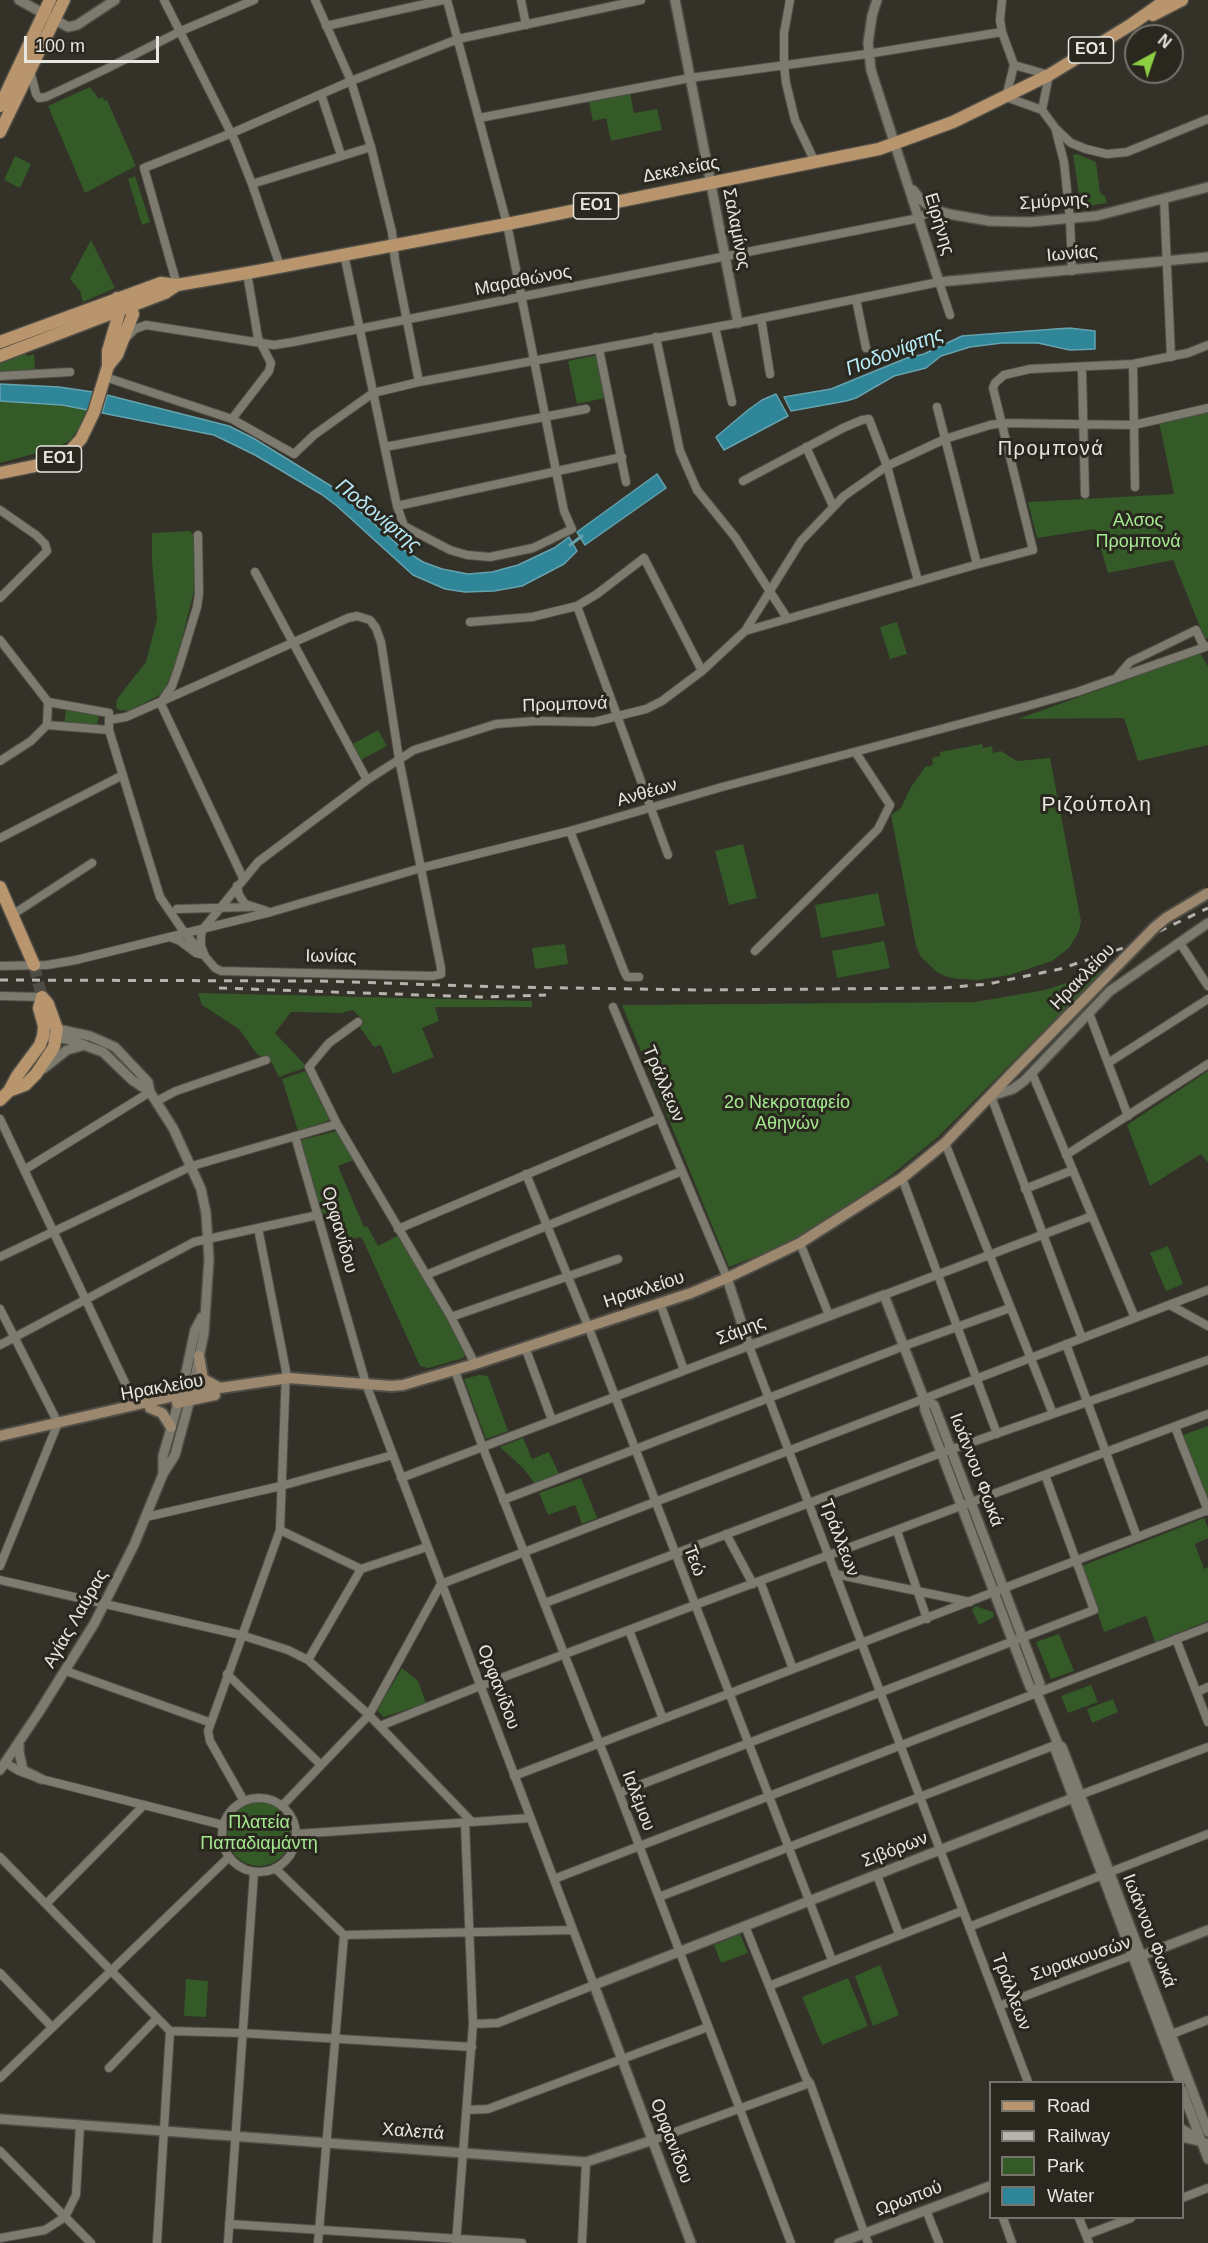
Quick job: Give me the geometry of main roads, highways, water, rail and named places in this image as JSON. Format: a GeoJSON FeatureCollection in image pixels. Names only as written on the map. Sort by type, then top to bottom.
{"type":"FeatureCollection","features":[{"type":"Feature","properties":{"kind":"main road"},"geometry":{"type":"LineString","coordinates":[[0,132],[30,70],[50,15],[50,0]]}},
{"type":"Feature","properties":{"kind":"main road"},"geometry":{"type":"LineString","coordinates":[[0,106],[50,15],[63,0]]}},
{"type":"Feature","properties":{"kind":"main road","name":"Δεκελείας"},"geometry":{"type":"LineString","coordinates":[[1132,24],[1166,0]]}},
{"type":"Feature","properties":{"kind":"main road","name":"Δεκελείας"},"geometry":{"type":"LineString","coordinates":[[1132,24],[1182,0]]}},
{"type":"Feature","properties":{"kind":"main road","name":"Δεκελείας"},"geometry":{"type":"LineString","coordinates":[[124,302],[165,293],[177,285],[507,224],[894,144],[953,122],[1006,97],[1049,75],[1124,29]]}},
{"type":"Feature","properties":{"kind":"main road"},"geometry":{"type":"LineString","coordinates":[[0,356],[84,324],[124,302]]}},
{"type":"Feature","properties":{"kind":"main road"},"geometry":{"type":"LineString","coordinates":[[0,342],[124,302]]}},
{"type":"Feature","properties":{"kind":"main road","name":"ΕΟ1"},"geometry":{"type":"LineString","coordinates":[[0,473],[49,463],[62,457],[81,439],[94,412],[105,377],[117,355],[116,341],[133,314],[124,302]]}},
{"type":"Feature","properties":{"kind":"main road"},"geometry":{"type":"LineString","coordinates":[[84,324],[101,326],[116,341]]}},
{"type":"Feature","properties":{"kind":"main road"},"geometry":{"type":"LineString","coordinates":[[0,887],[34,965]]}},
{"type":"Feature","properties":{"kind":"main road","name":"Ηρακλείου"},"geometry":{"type":"LineString","coordinates":[[106,1413],[132,1412],[150,1408],[218,1387],[285,1378],[397,1386],[455,1371],[660,1303],[727,1278],[800,1243],[902,1178],[945,1143],[1155,927],[1208,893]]}},
{"type":"Feature","properties":{"kind":"main road"},"geometry":{"type":"LineString","coordinates":[[42,997],[48,1004],[57,1033],[52,1051],[25,1085],[5,1095],[40,1046],[43,1031],[39,1008],[42,997]]}},
{"type":"Feature","properties":{"kind":"main road"},"geometry":{"type":"LineString","coordinates":[[199,1356],[203,1379],[218,1387]]}},
{"type":"Feature","properties":{"kind":"main road","name":"Ηρακλείου"},"geometry":{"type":"LineString","coordinates":[[0,1436],[106,1413],[135,1404],[238,1390],[257,1383]]}},
{"type":"Feature","properties":{"kind":"main road"},"geometry":{"type":"LineString","coordinates":[[150,1408],[162,1413],[171,1427]]}},
{"type":"Feature","properties":{"kind":"water"},"geometry":{"type":"Polygon","coordinates":[[[1069,328],[1095,331],[1095,349],[1070,350],[1038,343],[1002,343],[970,347],[941,356],[926,368],[894,376],[856,398],[846,401],[791,411],[784,397],[831,389],[907,358],[924,354],[962,336],[1069,328]]]}},
{"type":"Feature","properties":{"kind":"water"},"geometry":{"type":"Polygon","coordinates":[[[0,384],[59,387],[93,392],[88,410],[62,405],[0,401],[0,384]]]}},
{"type":"Feature","properties":{"kind":"water"},"geometry":{"type":"Polygon","coordinates":[[[776,394],[788,416],[724,450],[716,437],[748,410],[776,394]]]}},
{"type":"Feature","properties":{"kind":"water"},"geometry":{"type":"Polygon","coordinates":[[[107,395],[229,426],[253,438],[331,486],[404,550],[423,562],[442,569],[468,574],[492,572],[518,565],[554,548],[569,537],[577,551],[564,564],[522,586],[494,591],[465,592],[445,589],[413,575],[337,506],[255,455],[214,435],[102,413],[107,395]]]}},
{"type":"Feature","properties":{"kind":"water"},"geometry":{"type":"Polygon","coordinates":[[[657,474],[666,488],[585,545],[577,532],[657,474]]]}},
{"type":"Feature","properties":{"kind":"waterway","name":"Ποδονίφτης"},"geometry":{"type":"LineString","coordinates":[[570,545],[582,536]]}},
{"type":"Feature","properties":{"kind":"tunnel"},"geometry":{"type":"LineString","coordinates":[[34,965],[42,997]]}},
{"type":"Feature","properties":{"kind":"railway"},"geometry":{"type":"LineString","coordinates":[[0,980],[319,981],[703,990],[944,988],[988,984],[1060,969],[1126,947],[1208,908]]}},
{"type":"Feature","properties":{"kind":"railway"},"geometry":{"type":"LineString","coordinates":[[219,988],[479,997],[546,995]]}},
{"type":"Feature","properties":{"kind":"district","name":"Προμπονά"},"geometry":{"type":"Point","coordinates":[1051,449]}},
{"type":"Feature","properties":{"kind":"district","name":"Ριζούπολη"},"geometry":{"type":"Point","coordinates":[1097,805]}},
{"type":"Feature","properties":{"kind":"park label","name":"Αλσος Προμπονά"},"geometry":{"type":"Point","coordinates":[1138,531]}},
{"type":"Feature","properties":{"kind":"park label","name":"2ο Νεκροταφείο Αθηνών"},"geometry":{"type":"Point","coordinates":[787,1113]}},
{"type":"Feature","properties":{"kind":"park label","name":"Πλατεία Παπαδιαμάντη"},"geometry":{"type":"Point","coordinates":[259,1833]}}]}
